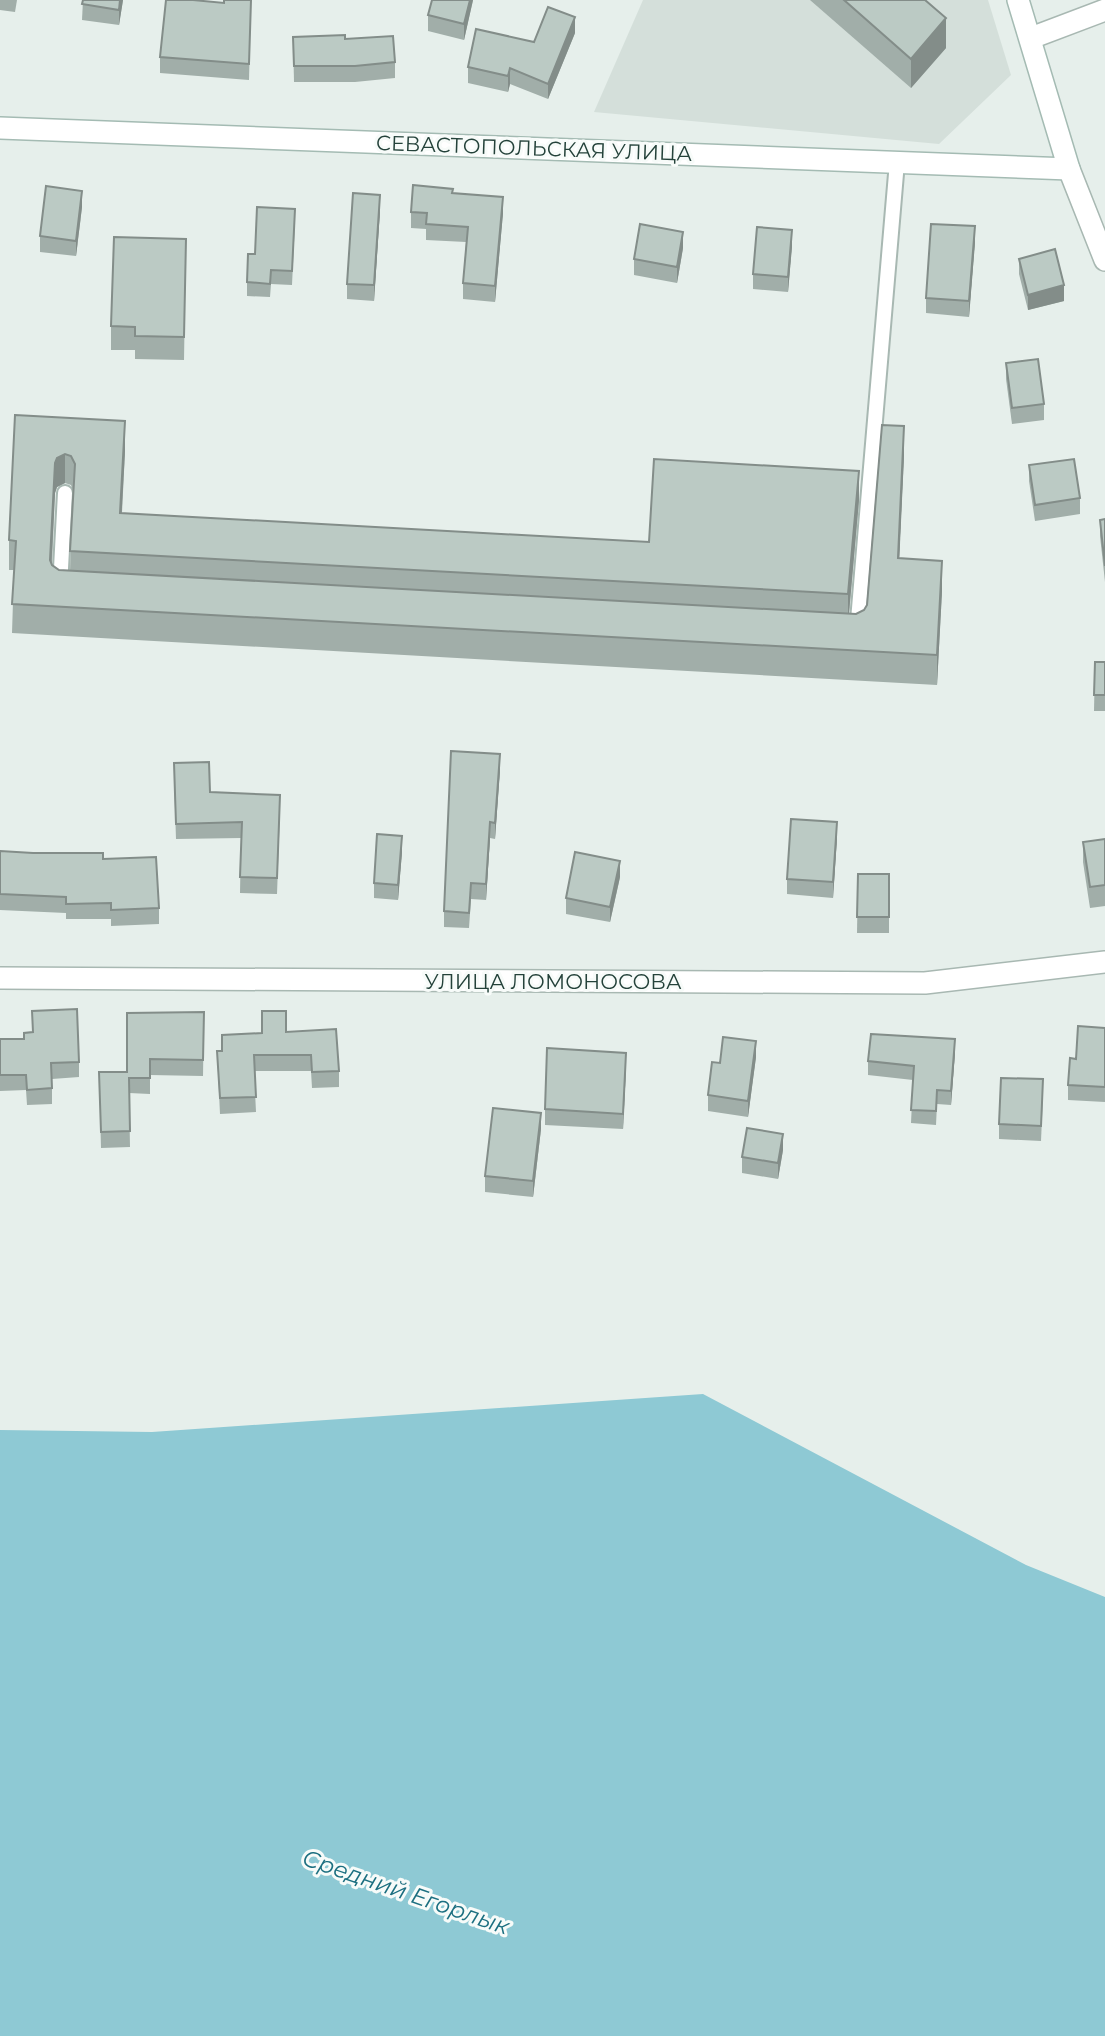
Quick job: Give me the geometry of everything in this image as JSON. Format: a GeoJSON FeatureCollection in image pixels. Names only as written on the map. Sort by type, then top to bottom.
{"type":"FeatureCollection","features":[{"type":"Feature","properties":{"kind":"street"},"geometry":{"type":"LineString","coordinates":[[1018,0],[1069,169],[1105,260]]}},
{"type":"Feature","properties":{"kind":"street"},"geometry":{"type":"LineString","coordinates":[[1031,38],[1105,10]]}},
{"type":"Feature","properties":{"kind":"street","name":"СЕВАСТОПОЛЬСКАЯ УЛИЦА"},"geometry":{"type":"LineString","coordinates":[[0,128],[1069,169]]}},
{"type":"Feature","properties":{"kind":"street","name":"УЛИЦА ЛОМОНОСОВА"},"geometry":{"type":"LineString","coordinates":[[0,978],[925,983],[1105,962]]}},
{"type":"Feature","properties":{"kind":"lane"},"geometry":{"type":"LineString","coordinates":[[843,634],[857,634],[897,162]]}},
{"type":"Feature","properties":{"kind":"lane"},"geometry":{"type":"LineString","coordinates":[[65,493],[60,590],[74,591]]}},
{"type":"Feature","properties":{"kind":"shaded area"},"geometry":{"type":"Polygon","coordinates":[[[643,0],[988,0],[1011,75],[939,144],[594,112],[643,0]]]}},
{"type":"Feature","properties":{"kind":"water","name":"Средний Егорлык"},"geometry":{"type":"Polygon","coordinates":[[[703,1394],[1026,1565],[1105,1597],[1105,2036],[0,2036],[0,1430],[152,1432],[703,1394]]]}},
{"type":"Feature","properties":{"kind":"building"},"geometry":{"type":"Polygon","coordinates":[[[83,0],[120,0],[119,10],[82,4],[83,0]]]}},
{"type":"Feature","properties":{"kind":"building"},"geometry":{"type":"Polygon","coordinates":[[[166,0],[224,3],[224,0],[251,0],[249,64],[160,57],[166,0]]]}},
{"type":"Feature","properties":{"kind":"building"},"geometry":{"type":"Polygon","coordinates":[[[432,0],[470,0],[464,24],[428,15],[432,0]]]}},
{"type":"Feature","properties":{"kind":"building"},"geometry":{"type":"Polygon","coordinates":[[[844,0],[925,0],[946,18],[911,59],[844,0]]]}},
{"type":"Feature","properties":{"kind":"building"},"geometry":{"type":"Polygon","coordinates":[[[548,7],[575,17],[548,84],[510,68],[508,76],[468,67],[476,29],[534,42],[548,7]]]}},
{"type":"Feature","properties":{"kind":"building"},"geometry":{"type":"Polygon","coordinates":[[[345,35],[345,39],[393,36],[395,62],[355,66],[294,66],[293,37],[345,35]]]}},
{"type":"Feature","properties":{"kind":"building"},"geometry":{"type":"Polygon","coordinates":[[[413,185],[453,189],[452,193],[503,197],[495,286],[463,283],[468,227],[426,224],[427,213],[411,212],[413,185]]]}},
{"type":"Feature","properties":{"kind":"building"},"geometry":{"type":"Polygon","coordinates":[[[46,186],[82,191],[76,241],[40,236],[46,186]]]}},
{"type":"Feature","properties":{"kind":"building"},"geometry":{"type":"Polygon","coordinates":[[[353,193],[380,195],[374,285],[347,284],[353,193]]]}},
{"type":"Feature","properties":{"kind":"building"},"geometry":{"type":"Polygon","coordinates":[[[257,207],[295,209],[292,271],[271,270],[270,284],[247,282],[248,254],[255,254],[257,207]]]}},
{"type":"Feature","properties":{"kind":"building"},"geometry":{"type":"Polygon","coordinates":[[[640,224],[683,232],[677,267],[634,259],[640,224]]]}},
{"type":"Feature","properties":{"kind":"building"},"geometry":{"type":"Polygon","coordinates":[[[931,224],[975,226],[969,301],[926,298],[931,224]]]}},
{"type":"Feature","properties":{"kind":"building"},"geometry":{"type":"Polygon","coordinates":[[[757,227],[792,230],[788,277],[753,274],[757,227]]]}},
{"type":"Feature","properties":{"kind":"building"},"geometry":{"type":"Polygon","coordinates":[[[114,237],[186,239],[184,337],[135,336],[135,327],[111,326],[114,237]]]}},
{"type":"Feature","properties":{"kind":"building"},"geometry":{"type":"Polygon","coordinates":[[[1055,249],[1064,285],[1028,295],[1019,259],[1055,249]]]}},
{"type":"Feature","properties":{"kind":"building"},"geometry":{"type":"Polygon","coordinates":[[[1038,359],[1044,404],[1012,408],[1006,363],[1038,359]]]}},
{"type":"Feature","properties":{"kind":"building"},"geometry":{"type":"Polygon","coordinates":[[[15,415],[125,421],[120,513],[649,542],[654,459],[859,471],[848,594],[70,551],[75,464],[71,456],[65,454],[57,458],[55,463],[50,560],[59,570],[856,614],[867,605],[882,425],[904,426],[898,558],[942,561],[937,655],[12,604],[16,541],[9,540],[15,415]]]}},
{"type":"Feature","properties":{"kind":"building"},"geometry":{"type":"Polygon","coordinates":[[[1074,459],[1080,498],[1035,505],[1029,465],[1074,459]]]}},
{"type":"Feature","properties":{"kind":"building"},"geometry":{"type":"Polygon","coordinates":[[[1105,519],[1105,566],[1100,520],[1105,519]]]}},
{"type":"Feature","properties":{"kind":"building"},"geometry":{"type":"Polygon","coordinates":[[[1095,662],[1105,662],[1105,695],[1094,695],[1095,662]]]}},
{"type":"Feature","properties":{"kind":"building"},"geometry":{"type":"Polygon","coordinates":[[[451,751],[500,754],[495,823],[490,822],[486,884],[471,883],[469,913],[444,911],[451,751]]]}},
{"type":"Feature","properties":{"kind":"building"},"geometry":{"type":"Polygon","coordinates":[[[209,762],[210,792],[280,795],[277,878],[240,877],[242,822],[176,824],[174,763],[209,762]]]}},
{"type":"Feature","properties":{"kind":"building"},"geometry":{"type":"Polygon","coordinates":[[[791,819],[837,822],[833,882],[787,879],[791,819]]]}},
{"type":"Feature","properties":{"kind":"building"},"geometry":{"type":"Polygon","coordinates":[[[377,834],[402,836],[398,885],[374,883],[377,834]]]}},
{"type":"Feature","properties":{"kind":"building"},"geometry":{"type":"Polygon","coordinates":[[[1105,839],[1105,885],[1090,887],[1083,842],[1105,839]]]}},
{"type":"Feature","properties":{"kind":"building"},"geometry":{"type":"Polygon","coordinates":[[[0,851],[103,853],[103,859],[156,857],[159,908],[111,910],[111,903],[66,904],[66,897],[0,894],[0,851]]]}},
{"type":"Feature","properties":{"kind":"building"},"geometry":{"type":"Polygon","coordinates":[[[575,852],[620,861],[610,907],[566,898],[575,852]]]}},
{"type":"Feature","properties":{"kind":"building"},"geometry":{"type":"Polygon","coordinates":[[[858,874],[889,874],[889,917],[857,917],[858,874]]]}},
{"type":"Feature","properties":{"kind":"building"},"geometry":{"type":"Polygon","coordinates":[[[77,1009],[79,1062],[51,1063],[52,1088],[27,1090],[26,1075],[0,1075],[0,1039],[24,1039],[24,1033],[33,1032],[32,1011],[77,1009]]]}},
{"type":"Feature","properties":{"kind":"building"},"geometry":{"type":"Polygon","coordinates":[[[262,1011],[286,1011],[286,1032],[336,1029],[339,1071],[312,1072],[311,1055],[254,1055],[256,1097],[220,1098],[217,1051],[222,1051],[222,1035],[262,1033],[262,1011]]]}},
{"type":"Feature","properties":{"kind":"building"},"geometry":{"type":"Polygon","coordinates":[[[204,1012],[203,1060],[150,1059],[150,1078],[129,1078],[130,1131],[101,1132],[99,1072],[127,1072],[127,1013],[204,1012]]]}},
{"type":"Feature","properties":{"kind":"building"},"geometry":{"type":"Polygon","coordinates":[[[1078,1026],[1105,1028],[1105,1087],[1068,1085],[1070,1058],[1076,1059],[1078,1026]]]}},
{"type":"Feature","properties":{"kind":"building"},"geometry":{"type":"Polygon","coordinates":[[[871,1034],[955,1039],[951,1091],[937,1090],[936,1111],[911,1110],[914,1066],[868,1061],[871,1034]]]}},
{"type":"Feature","properties":{"kind":"building"},"geometry":{"type":"Polygon","coordinates":[[[723,1037],[756,1041],[748,1101],[708,1095],[712,1062],[720,1063],[723,1037]]]}},
{"type":"Feature","properties":{"kind":"building"},"geometry":{"type":"Polygon","coordinates":[[[547,1048],[626,1053],[623,1114],[545,1109],[547,1048]]]}},
{"type":"Feature","properties":{"kind":"building"},"geometry":{"type":"Polygon","coordinates":[[[1001,1078],[1043,1079],[1041,1126],[999,1124],[1001,1078]]]}},
{"type":"Feature","properties":{"kind":"building"},"geometry":{"type":"Polygon","coordinates":[[[493,1108],[541,1113],[533,1181],[485,1176],[493,1108]]]}},
{"type":"Feature","properties":{"kind":"building"},"geometry":{"type":"Polygon","coordinates":[[[747,1128],[783,1134],[778,1163],[742,1157],[747,1128]]]}}]}
